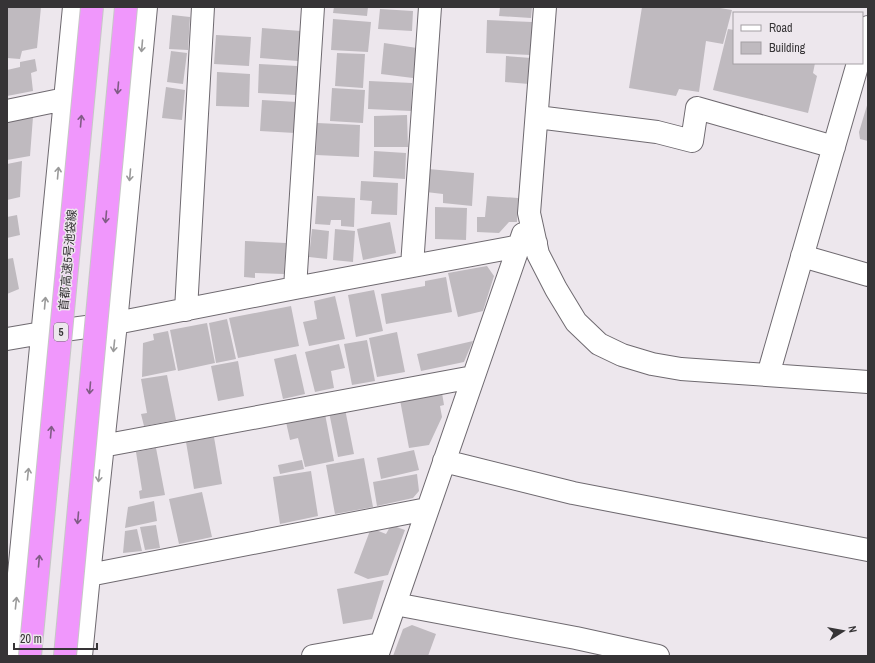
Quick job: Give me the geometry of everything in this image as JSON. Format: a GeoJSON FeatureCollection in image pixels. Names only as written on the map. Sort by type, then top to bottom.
{"type":"FeatureCollection","features":[{"type":"Feature","properties":{"kind":"highway","name":"首都高速5号池袋線"},"geometry":{"type":"LineString","coordinates":[[30,656],[92,7]]}},
{"type":"Feature","properties":{"kind":"highway"},"geometry":{"type":"LineString","coordinates":[[65,656],[126,7]]}},
{"type":"Feature","properties":{"kind":"street"},"geometry":{"type":"LineString","coordinates":[[11,656],[74,7]]}},
{"type":"Feature","properties":{"kind":"street"},"geometry":{"type":"LineString","coordinates":[[81,656],[88,575],[116,323],[146,7]]}},
{"type":"Feature","properties":{"kind":"street"},"geometry":{"type":"LineString","coordinates":[[186,310],[203,7]]}},
{"type":"Feature","properties":{"kind":"street"},"geometry":{"type":"LineString","coordinates":[[294,288],[313,7]]}},
{"type":"Feature","properties":{"kind":"street"},"geometry":{"type":"LineString","coordinates":[[412,266],[430,7]]}},
{"type":"Feature","properties":{"kind":"street"},"geometry":{"type":"LineString","coordinates":[[313,656],[379,650],[473,377],[527,245],[545,7]]}},
{"type":"Feature","properties":{"kind":"street"},"geometry":{"type":"LineString","coordinates":[[863,44],[868,26]]}},
{"type":"Feature","properties":{"kind":"street"},"geometry":{"type":"LineString","coordinates":[[768,375],[858,64]]}},
{"type":"Feature","properties":{"kind":"street"},"geometry":{"type":"LineString","coordinates":[[7,110],[65,99]]}},
{"type":"Feature","properties":{"kind":"street"},"geometry":{"type":"LineString","coordinates":[[537,117],[657,132],[692,141],[697,108],[834,147]]}},
{"type":"Feature","properties":{"kind":"street"},"geometry":{"type":"LineString","coordinates":[[7,339],[116,323],[527,245],[538,254],[560,296],[576,322],[599,344],[622,355],[652,364],[681,369],[868,382]]}},
{"type":"Feature","properties":{"kind":"street"},"geometry":{"type":"LineString","coordinates":[[802,256],[868,274]]}},
{"type":"Feature","properties":{"kind":"street"},"geometry":{"type":"LineString","coordinates":[[102,446],[473,377]]}},
{"type":"Feature","properties":{"kind":"street"},"geometry":{"type":"LineString","coordinates":[[444,461],[573,493],[868,550]]}},
{"type":"Feature","properties":{"kind":"street"},"geometry":{"type":"LineString","coordinates":[[88,575],[427,509]]}},
{"type":"Feature","properties":{"kind":"street"},"geometry":{"type":"LineString","coordinates":[[395,604],[576,638],[658,656]]}},
{"type":"Feature","properties":{"kind":"building"},"geometry":{"type":"Polygon","coordinates":[[[7,7],[41,7],[37,48],[22,51],[20,59],[7,58],[7,7]]]}},
{"type":"Feature","properties":{"kind":"building"},"geometry":{"type":"Polygon","coordinates":[[[334,7],[368,7],[367,16],[333,13],[334,7]]]}},
{"type":"Feature","properties":{"kind":"building"},"geometry":{"type":"Polygon","coordinates":[[[500,7],[532,7],[531,18],[499,16],[500,7]]]}},
{"type":"Feature","properties":{"kind":"building"},"geometry":{"type":"Polygon","coordinates":[[[642,7],[714,7],[732,10],[723,44],[706,41],[699,92],[679,89],[676,96],[629,88],[642,7]]]}},
{"type":"Feature","properties":{"kind":"building"},"geometry":{"type":"Polygon","coordinates":[[[380,9],[413,11],[412,31],[378,29],[380,9]]]}},
{"type":"Feature","properties":{"kind":"building"},"geometry":{"type":"Polygon","coordinates":[[[172,15],[190,17],[188,50],[169,49],[172,15]]]}},
{"type":"Feature","properties":{"kind":"building"},"geometry":{"type":"Polygon","coordinates":[[[333,19],[371,22],[368,52],[331,50],[333,19]]]}},
{"type":"Feature","properties":{"kind":"building"},"geometry":{"type":"Polygon","coordinates":[[[487,20],[532,22],[531,55],[486,53],[487,20]]]}},
{"type":"Feature","properties":{"kind":"building"},"geometry":{"type":"Polygon","coordinates":[[[262,28],[301,31],[298,61],[260,58],[262,28]]]}},
{"type":"Feature","properties":{"kind":"building"},"geometry":{"type":"Polygon","coordinates":[[[728,29],[733,30],[733,64],[815,64],[813,73],[817,76],[808,113],[713,90],[728,29]]]}},
{"type":"Feature","properties":{"kind":"building"},"geometry":{"type":"Polygon","coordinates":[[[216,35],[251,37],[249,66],[214,64],[216,35]]]}},
{"type":"Feature","properties":{"kind":"building"},"geometry":{"type":"Polygon","coordinates":[[[384,43],[417,48],[413,78],[381,74],[384,43]]]}},
{"type":"Feature","properties":{"kind":"building"},"geometry":{"type":"Polygon","coordinates":[[[171,51],[187,53],[183,84],[167,82],[171,51]]]}},
{"type":"Feature","properties":{"kind":"building"},"geometry":{"type":"Polygon","coordinates":[[[337,53],[365,54],[363,88],[335,86],[337,53]]]}},
{"type":"Feature","properties":{"kind":"building"},"geometry":{"type":"Polygon","coordinates":[[[506,56],[531,58],[529,84],[505,82],[506,56]]]}},
{"type":"Feature","properties":{"kind":"building"},"geometry":{"type":"Polygon","coordinates":[[[35,59],[37,71],[31,73],[33,91],[7,96],[7,70],[20,67],[20,62],[35,59]]]}},
{"type":"Feature","properties":{"kind":"building"},"geometry":{"type":"Polygon","coordinates":[[[259,64],[297,66],[296,95],[258,93],[259,64]]]}},
{"type":"Feature","properties":{"kind":"building"},"geometry":{"type":"Polygon","coordinates":[[[217,72],[250,74],[249,107],[216,106],[217,72]]]}},
{"type":"Feature","properties":{"kind":"building"},"geometry":{"type":"Polygon","coordinates":[[[369,81],[412,83],[411,111],[368,109],[369,81]]]}},
{"type":"Feature","properties":{"kind":"building"},"geometry":{"type":"Polygon","coordinates":[[[166,87],[185,90],[182,120],[162,118],[166,87]]]}},
{"type":"Feature","properties":{"kind":"building"},"geometry":{"type":"Polygon","coordinates":[[[332,88],[365,90],[363,123],[330,121],[332,88]]]}},
{"type":"Feature","properties":{"kind":"building"},"geometry":{"type":"Polygon","coordinates":[[[262,100],[297,102],[295,133],[260,131],[262,100]]]}},
{"type":"Feature","properties":{"kind":"building"},"geometry":{"type":"Polygon","coordinates":[[[868,102],[868,141],[860,139],[859,132],[868,102]]]}},
{"type":"Feature","properties":{"kind":"building"},"geometry":{"type":"Polygon","coordinates":[[[407,115],[408,147],[374,147],[374,116],[407,115]]]}},
{"type":"Feature","properties":{"kind":"building"},"geometry":{"type":"Polygon","coordinates":[[[33,117],[30,156],[7,160],[7,122],[33,117]]]}},
{"type":"Feature","properties":{"kind":"building"},"geometry":{"type":"Polygon","coordinates":[[[317,123],[360,125],[359,157],[316,155],[317,123]]]}},
{"type":"Feature","properties":{"kind":"building"},"geometry":{"type":"Polygon","coordinates":[[[374,151],[406,153],[405,179],[373,177],[374,151]]]}},
{"type":"Feature","properties":{"kind":"building"},"geometry":{"type":"Polygon","coordinates":[[[22,161],[20,197],[7,200],[7,164],[22,161]]]}},
{"type":"Feature","properties":{"kind":"building"},"geometry":{"type":"Polygon","coordinates":[[[428,169],[474,173],[472,206],[443,203],[443,194],[426,192],[428,169]]]}},
{"type":"Feature","properties":{"kind":"building"},"geometry":{"type":"Polygon","coordinates":[[[361,181],[398,183],[397,215],[371,214],[372,201],[360,200],[361,181]]]}},
{"type":"Feature","properties":{"kind":"building"},"geometry":{"type":"Polygon","coordinates":[[[317,196],[355,198],[354,227],[341,226],[341,220],[331,220],[330,225],[315,224],[317,196]]]}},
{"type":"Feature","properties":{"kind":"building"},"geometry":{"type":"Polygon","coordinates":[[[487,196],[518,198],[517,222],[509,222],[499,233],[477,232],[477,217],[485,217],[487,196]]]}},
{"type":"Feature","properties":{"kind":"building"},"geometry":{"type":"Polygon","coordinates":[[[435,207],[467,208],[466,240],[435,239],[435,207]]]}},
{"type":"Feature","properties":{"kind":"building"},"geometry":{"type":"Polygon","coordinates":[[[17,215],[20,235],[7,238],[7,217],[17,215]]]}},
{"type":"Feature","properties":{"kind":"building"},"geometry":{"type":"Polygon","coordinates":[[[390,222],[396,253],[363,260],[357,229],[390,222]]]}},
{"type":"Feature","properties":{"kind":"building"},"geometry":{"type":"Polygon","coordinates":[[[312,229],[329,231],[327,259],[309,257],[312,229]]]}},
{"type":"Feature","properties":{"kind":"building"},"geometry":{"type":"Polygon","coordinates":[[[335,229],[355,231],[353,262],[333,260],[335,229]]]}},
{"type":"Feature","properties":{"kind":"building"},"geometry":{"type":"Polygon","coordinates":[[[245,241],[286,243],[284,274],[255,273],[255,278],[244,277],[245,241]]]}},
{"type":"Feature","properties":{"kind":"building"},"geometry":{"type":"Polygon","coordinates":[[[13,258],[19,289],[7,294],[7,259],[13,258]]]}},
{"type":"Feature","properties":{"kind":"building"},"geometry":{"type":"Polygon","coordinates":[[[487,266],[494,276],[483,311],[458,317],[448,273],[487,266]]]}},
{"type":"Feature","properties":{"kind":"building"},"geometry":{"type":"Polygon","coordinates":[[[446,277],[452,312],[386,324],[381,294],[425,286],[425,281],[446,277]]]}},
{"type":"Feature","properties":{"kind":"building"},"geometry":{"type":"Polygon","coordinates":[[[374,290],[383,331],[356,337],[348,295],[374,290]]]}},
{"type":"Feature","properties":{"kind":"building"},"geometry":{"type":"Polygon","coordinates":[[[335,296],[345,339],[309,346],[303,322],[317,319],[314,301],[335,296]]]}},
{"type":"Feature","properties":{"kind":"building"},"geometry":{"type":"Polygon","coordinates":[[[291,306],[299,346],[238,358],[229,318],[291,306]]]}},
{"type":"Feature","properties":{"kind":"building"},"geometry":{"type":"Polygon","coordinates":[[[227,319],[236,359],[216,363],[209,323],[227,319]]]}},
{"type":"Feature","properties":{"kind":"building"},"geometry":{"type":"Polygon","coordinates":[[[207,323],[215,363],[178,371],[170,330],[207,323]]]}},
{"type":"Feature","properties":{"kind":"building"},"geometry":{"type":"Polygon","coordinates":[[[168,331],[176,370],[142,377],[143,343],[154,340],[153,334],[168,331]]]}},
{"type":"Feature","properties":{"kind":"building"},"geometry":{"type":"Polygon","coordinates":[[[397,332],[405,372],[377,377],[369,338],[397,332]]]}},
{"type":"Feature","properties":{"kind":"building"},"geometry":{"type":"Polygon","coordinates":[[[367,340],[375,381],[352,385],[344,344],[367,340]]]}},
{"type":"Feature","properties":{"kind":"building"},"geometry":{"type":"Polygon","coordinates":[[[473,341],[464,362],[421,371],[417,354],[473,341]]]}},
{"type":"Feature","properties":{"kind":"building"},"geometry":{"type":"Polygon","coordinates":[[[339,344],[345,368],[331,371],[334,388],[315,392],[305,352],[339,344]]]}},
{"type":"Feature","properties":{"kind":"building"},"geometry":{"type":"Polygon","coordinates":[[[296,354],[305,394],[283,399],[274,359],[296,354]]]}},
{"type":"Feature","properties":{"kind":"building"},"geometry":{"type":"Polygon","coordinates":[[[238,361],[244,396],[218,401],[211,366],[238,361]]]}},
{"type":"Feature","properties":{"kind":"building"},"geometry":{"type":"Polygon","coordinates":[[[167,375],[176,420],[144,426],[141,414],[147,413],[141,379],[167,375]]]}},
{"type":"Feature","properties":{"kind":"building"},"geometry":{"type":"Polygon","coordinates":[[[442,393],[444,405],[440,406],[442,417],[429,445],[409,448],[400,400],[442,393]]]}},
{"type":"Feature","properties":{"kind":"building"},"geometry":{"type":"Polygon","coordinates":[[[345,409],[354,454],[338,457],[329,412],[345,409]]]}},
{"type":"Feature","properties":{"kind":"building"},"geometry":{"type":"Polygon","coordinates":[[[325,414],[334,461],[305,467],[298,438],[290,440],[286,422],[325,414]]]}},
{"type":"Feature","properties":{"kind":"building"},"geometry":{"type":"Polygon","coordinates":[[[214,437],[222,484],[194,489],[186,442],[214,437]]]}},
{"type":"Feature","properties":{"kind":"building"},"geometry":{"type":"Polygon","coordinates":[[[156,448],[165,495],[140,499],[139,491],[142,490],[136,452],[156,448]]]}},
{"type":"Feature","properties":{"kind":"building"},"geometry":{"type":"Polygon","coordinates":[[[414,450],[419,470],[381,479],[377,458],[414,450]]]}},
{"type":"Feature","properties":{"kind":"building"},"geometry":{"type":"Polygon","coordinates":[[[364,458],[373,507],[335,514],[326,465],[364,458]]]}},
{"type":"Feature","properties":{"kind":"building"},"geometry":{"type":"Polygon","coordinates":[[[302,460],[304,469],[280,474],[278,465],[302,460]]]}},
{"type":"Feature","properties":{"kind":"building"},"geometry":{"type":"Polygon","coordinates":[[[311,471],[318,516],[280,524],[273,477],[311,471]]]}},
{"type":"Feature","properties":{"kind":"building"},"geometry":{"type":"Polygon","coordinates":[[[417,474],[419,491],[413,498],[377,506],[373,482],[417,474]]]}},
{"type":"Feature","properties":{"kind":"building"},"geometry":{"type":"Polygon","coordinates":[[[202,492],[212,537],[179,544],[169,499],[202,492]]]}},
{"type":"Feature","properties":{"kind":"building"},"geometry":{"type":"Polygon","coordinates":[[[154,501],[157,521],[125,528],[128,507],[154,501]]]}},
{"type":"Feature","properties":{"kind":"building"},"geometry":{"type":"Polygon","coordinates":[[[156,525],[160,548],[145,550],[140,527],[156,525]]]}},
{"type":"Feature","properties":{"kind":"building"},"geometry":{"type":"Polygon","coordinates":[[[391,525],[405,530],[388,575],[368,579],[354,573],[371,528],[386,534],[391,525]]]}},
{"type":"Feature","properties":{"kind":"building"},"geometry":{"type":"Polygon","coordinates":[[[137,529],[142,551],[123,553],[125,531],[137,529]]]}},
{"type":"Feature","properties":{"kind":"building"},"geometry":{"type":"Polygon","coordinates":[[[384,580],[372,619],[343,624],[337,589],[384,580]]]}},
{"type":"Feature","properties":{"kind":"building"},"geometry":{"type":"Polygon","coordinates":[[[412,625],[436,634],[428,656],[393,656],[403,629],[412,625]]]}}]}
